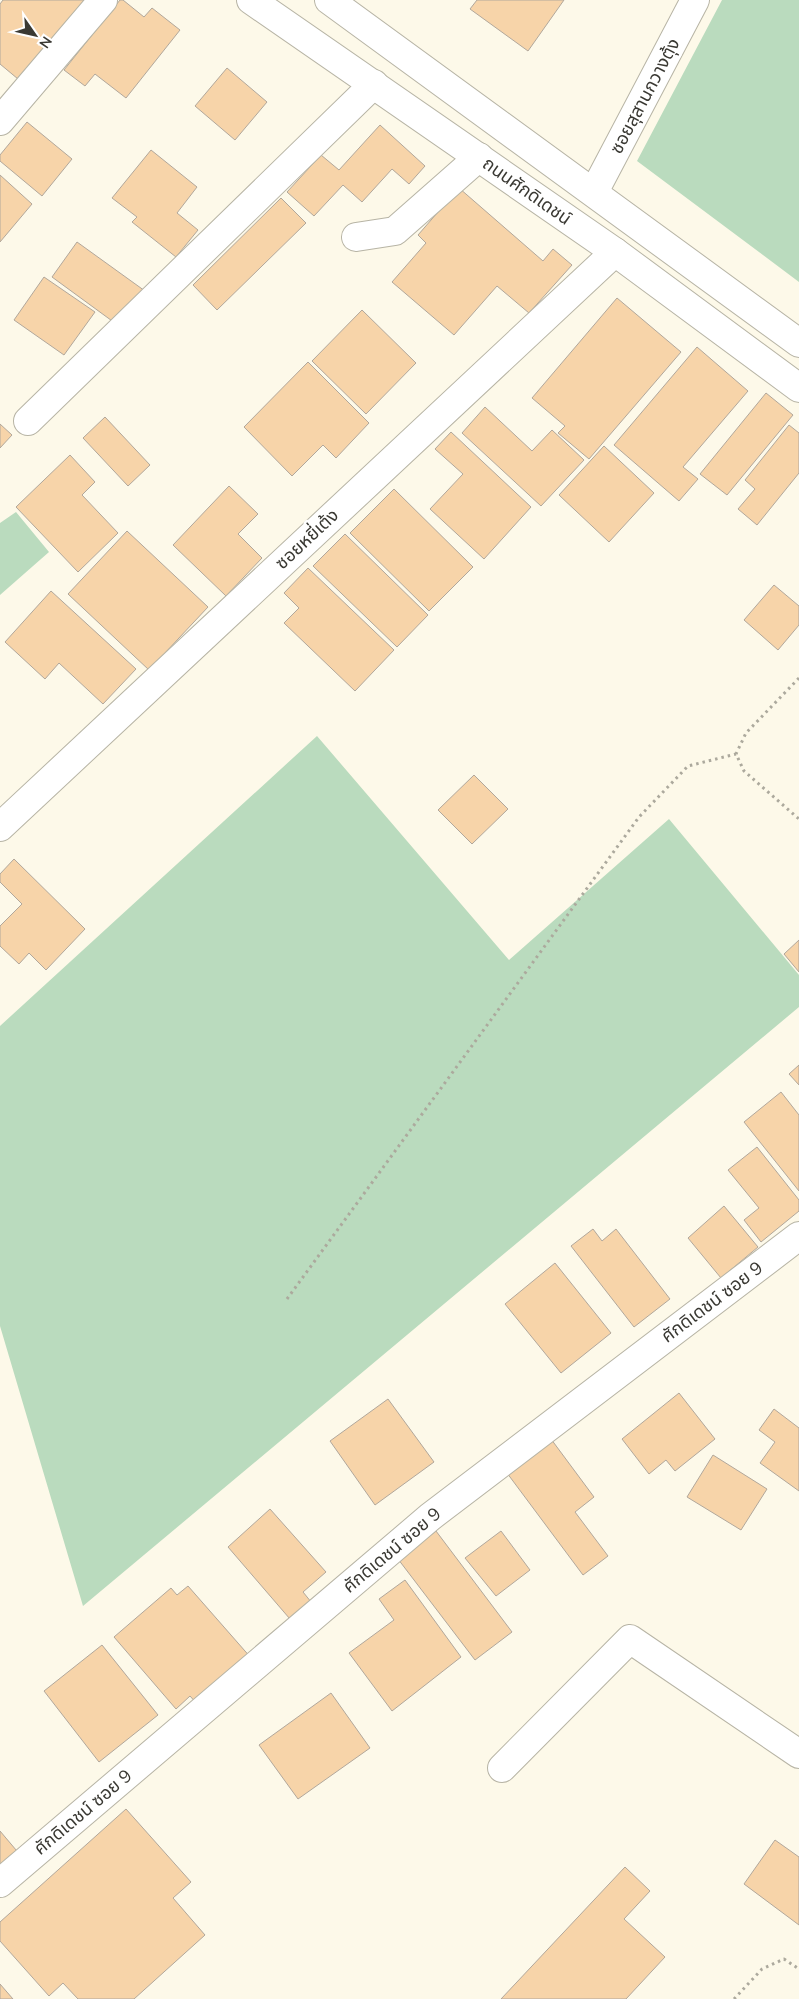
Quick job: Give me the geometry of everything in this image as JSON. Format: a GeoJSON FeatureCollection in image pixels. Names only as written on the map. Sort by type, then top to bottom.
{"type":"FeatureCollection","features":[{"type":"Feature","properties":{"kind":"street"},"geometry":{"type":"LineString","coordinates":[[0,121],[103,0]]}},
{"type":"Feature","properties":{"kind":"street","name":"ถนนศักดิเดชน์"},"geometry":{"type":"LineString","coordinates":[[251,0],[615,252],[799,388]]}},
{"type":"Feature","properties":{"kind":"street"},"geometry":{"type":"LineString","coordinates":[[329,0],[799,343]]}},
{"type":"Feature","properties":{"kind":"street","name":"ซอยสุสานกวางตุ้ง"},"geometry":{"type":"LineString","coordinates":[[594,192],[696,0]]}},
{"type":"Feature","properties":{"kind":"street"},"geometry":{"type":"LineString","coordinates":[[28,421],[374,84]]}},
{"type":"Feature","properties":{"kind":"street"},"geometry":{"type":"LineString","coordinates":[[356,237],[395,231],[479,157]]}},
{"type":"Feature","properties":{"kind":"street","name":"ซอยหยี่เต้ง"},"geometry":{"type":"LineString","coordinates":[[0,827],[615,252]]}},
{"type":"Feature","properties":{"kind":"street","name":"ศักดิเดชน์ ซอย 9"},"geometry":{"type":"LineString","coordinates":[[0,1883],[430,1517],[799,1236]]}},
{"type":"Feature","properties":{"kind":"street"},"geometry":{"type":"LineString","coordinates":[[502,1768],[630,1639],[799,1754]]}},
{"type":"Feature","properties":{"kind":"path"},"geometry":{"type":"LineString","coordinates":[[736,754],[746,733],[799,678]]}},
{"type":"Feature","properties":{"kind":"path"},"geometry":{"type":"LineString","coordinates":[[736,754],[744,771],[799,819]]}},
{"type":"Feature","properties":{"kind":"path"},"geometry":{"type":"LineString","coordinates":[[287,1299],[639,817],[688,766],[736,754]]}},
{"type":"Feature","properties":{"kind":"path"},"geometry":{"type":"LineString","coordinates":[[734,1999],[762,1969],[784,1959],[799,1969]]}},
{"type":"Feature","properties":{"kind":"green space"},"geometry":{"type":"Polygon","coordinates":[[[722,0],[799,0],[799,282],[637,161],[722,0]]]}},
{"type":"Feature","properties":{"kind":"green space"},"geometry":{"type":"Polygon","coordinates":[[[16,512],[49,552],[0,595],[0,523],[16,512]]]}},
{"type":"Feature","properties":{"kind":"green space"},"geometry":{"type":"Polygon","coordinates":[[[317,736],[509,960],[669,819],[799,975],[799,1007],[83,1606],[0,1326],[0,1026],[317,736]]]}},
{"type":"Feature","properties":{"kind":"building"},"geometry":{"type":"Polygon","coordinates":[[[3,0],[94,0],[24,84],[0,64],[0,4],[3,0]]]}},
{"type":"Feature","properties":{"kind":"building"},"geometry":{"type":"Polygon","coordinates":[[[120,0],[123,0],[144,17],[152,8],[180,30],[126,98],[95,74],[85,86],[64,70],[120,0]]]}},
{"type":"Feature","properties":{"kind":"building"},"geometry":{"type":"Polygon","coordinates":[[[477,0],[564,0],[528,51],[470,9],[477,0]]]}},
{"type":"Feature","properties":{"kind":"building"},"geometry":{"type":"Polygon","coordinates":[[[227,68],[267,102],[235,140],[195,106],[227,68]]]}},
{"type":"Feature","properties":{"kind":"building"},"geometry":{"type":"Polygon","coordinates":[[[27,122],[72,159],[42,196],[0,161],[0,155],[27,122]]]}},
{"type":"Feature","properties":{"kind":"building"},"geometry":{"type":"Polygon","coordinates":[[[380,125],[425,166],[409,184],[392,169],[362,202],[343,185],[314,216],[287,192],[321,155],[339,170],[380,125]]]}},
{"type":"Feature","properties":{"kind":"building"},"geometry":{"type":"Polygon","coordinates":[[[151,150],[197,187],[177,213],[198,230],[176,257],[132,222],[137,217],[112,198],[151,150]]]}},
{"type":"Feature","properties":{"kind":"building"},"geometry":{"type":"Polygon","coordinates":[[[0,175],[32,204],[0,242],[0,175]]]}},
{"type":"Feature","properties":{"kind":"building"},"geometry":{"type":"Polygon","coordinates":[[[459,188],[543,261],[553,249],[572,265],[529,313],[497,286],[454,335],[392,282],[426,243],[418,235],[459,188]]]}},
{"type":"Feature","properties":{"kind":"building"},"geometry":{"type":"Polygon","coordinates":[[[281,198],[306,223],[217,310],[193,285],[281,198]]]}},
{"type":"Feature","properties":{"kind":"building"},"geometry":{"type":"Polygon","coordinates":[[[77,242],[145,291],[119,326],[52,277],[77,242]]]}},
{"type":"Feature","properties":{"kind":"building"},"geometry":{"type":"Polygon","coordinates":[[[44,277],[95,312],[64,355],[14,320],[44,277]]]}},
{"type":"Feature","properties":{"kind":"building"},"geometry":{"type":"Polygon","coordinates":[[[617,298],[681,352],[589,459],[558,433],[565,426],[532,398],[617,298]]]}},
{"type":"Feature","properties":{"kind":"building"},"geometry":{"type":"Polygon","coordinates":[[[362,310],[416,363],[366,414],[312,361],[362,310]]]}},
{"type":"Feature","properties":{"kind":"building"},"geometry":{"type":"Polygon","coordinates":[[[697,347],[748,391],[683,467],[698,479],[679,501],[614,445],[697,347]]]}},
{"type":"Feature","properties":{"kind":"building"},"geometry":{"type":"Polygon","coordinates":[[[308,362],[369,423],[336,458],[323,445],[292,476],[244,427],[308,362]]]}},
{"type":"Feature","properties":{"kind":"building"},"geometry":{"type":"Polygon","coordinates":[[[766,393],[793,415],[727,495],[700,474],[766,393]]]}},
{"type":"Feature","properties":{"kind":"building"},"geometry":{"type":"Polygon","coordinates":[[[485,407],[532,451],[552,430],[584,460],[541,506],[462,433],[485,407]]]}},
{"type":"Feature","properties":{"kind":"building"},"geometry":{"type":"Polygon","coordinates":[[[105,417],[150,465],[128,486],[83,438],[105,417]]]}},
{"type":"Feature","properties":{"kind":"building"},"geometry":{"type":"Polygon","coordinates":[[[0,424],[12,435],[0,448],[0,424]]]}},
{"type":"Feature","properties":{"kind":"building"},"geometry":{"type":"Polygon","coordinates":[[[789,425],[799,433],[799,473],[757,525],[738,509],[755,489],[745,480],[789,425]]]}},
{"type":"Feature","properties":{"kind":"building"},"geometry":{"type":"Polygon","coordinates":[[[451,432],[531,507],[484,559],[430,509],[463,474],[435,449],[451,432]]]}},
{"type":"Feature","properties":{"kind":"building"},"geometry":{"type":"Polygon","coordinates":[[[604,446],[654,493],[609,542],[559,495],[604,446]]]}},
{"type":"Feature","properties":{"kind":"building"},"geometry":{"type":"Polygon","coordinates":[[[70,455],[95,482],[82,495],[118,533],[78,572],[16,507],[70,455]]]}},
{"type":"Feature","properties":{"kind":"building"},"geometry":{"type":"Polygon","coordinates":[[[229,486],[258,514],[238,534],[262,558],[226,596],[173,545],[229,486]]]}},
{"type":"Feature","properties":{"kind":"building"},"geometry":{"type":"Polygon","coordinates":[[[394,489],[473,567],[429,611],[350,533],[394,489]]]}},
{"type":"Feature","properties":{"kind":"building"},"geometry":{"type":"Polygon","coordinates":[[[127,531],[208,607],[149,670],[68,594],[127,531]]]}},
{"type":"Feature","properties":{"kind":"building"},"geometry":{"type":"Polygon","coordinates":[[[345,534],[428,615],[397,647],[313,566],[345,534]]]}},
{"type":"Feature","properties":{"kind":"building"},"geometry":{"type":"Polygon","coordinates":[[[308,568],[394,650],[355,691],[284,623],[299,608],[284,593],[308,568]]]}},
{"type":"Feature","properties":{"kind":"building"},"geometry":{"type":"Polygon","coordinates":[[[774,585],[799,606],[799,625],[778,650],[744,620],[774,585]]]}},
{"type":"Feature","properties":{"kind":"building"},"geometry":{"type":"Polygon","coordinates":[[[51,591],[136,669],[103,704],[59,663],[45,679],[5,642],[51,591]]]}},
{"type":"Feature","properties":{"kind":"building"},"geometry":{"type":"Polygon","coordinates":[[[474,775],[508,809],[472,844],[438,810],[474,775]]]}},
{"type":"Feature","properties":{"kind":"building"},"geometry":{"type":"Polygon","coordinates":[[[14,859],[85,929],[46,970],[29,953],[19,964],[0,946],[0,926],[22,904],[0,882],[0,874],[14,859]]]}},
{"type":"Feature","properties":{"kind":"building"},"geometry":{"type":"Polygon","coordinates":[[[799,940],[799,972],[784,954],[799,940]]]}},
{"type":"Feature","properties":{"kind":"building"},"geometry":{"type":"Polygon","coordinates":[[[799,1065],[799,1085],[789,1074],[799,1065]]]}},
{"type":"Feature","properties":{"kind":"building"},"geometry":{"type":"Polygon","coordinates":[[[781,1092],[799,1115],[799,1191],[744,1122],[781,1092]]]}},
{"type":"Feature","properties":{"kind":"building"},"geometry":{"type":"Polygon","coordinates":[[[757,1147],[799,1200],[799,1211],[761,1242],[744,1220],[759,1208],[728,1170],[757,1147]]]}},
{"type":"Feature","properties":{"kind":"building"},"geometry":{"type":"Polygon","coordinates":[[[724,1206],[758,1247],[721,1278],[688,1238],[724,1206]]]}},
{"type":"Feature","properties":{"kind":"building"},"geometry":{"type":"Polygon","coordinates":[[[593,1229],[602,1241],[616,1229],[670,1299],[634,1327],[571,1246],[593,1229]]]}},
{"type":"Feature","properties":{"kind":"building"},"geometry":{"type":"Polygon","coordinates":[[[555,1263],[611,1333],[561,1373],[505,1304],[555,1263]]]}},
{"type":"Feature","properties":{"kind":"building"},"geometry":{"type":"Polygon","coordinates":[[[679,1393],[715,1439],[675,1471],[666,1460],[649,1474],[622,1439],[679,1393]]]}},
{"type":"Feature","properties":{"kind":"building"},"geometry":{"type":"Polygon","coordinates":[[[388,1399],[434,1462],[375,1505],[330,1441],[388,1399]]]}},
{"type":"Feature","properties":{"kind":"building"},"geometry":{"type":"Polygon","coordinates":[[[774,1409],[799,1428],[799,1491],[760,1463],[775,1442],[759,1430],[774,1409]]]}},
{"type":"Feature","properties":{"kind":"building"},"geometry":{"type":"Polygon","coordinates":[[[551,1439],[594,1497],[575,1512],[608,1556],[583,1575],[507,1473],[551,1439]]]}},
{"type":"Feature","properties":{"kind":"building"},"geometry":{"type":"Polygon","coordinates":[[[713,1455],[767,1489],[741,1530],[687,1497],[713,1455]]]}},
{"type":"Feature","properties":{"kind":"building"},"geometry":{"type":"Polygon","coordinates":[[[270,1509],[326,1572],[303,1592],[316,1608],[296,1626],[228,1547],[270,1509]]]}},
{"type":"Feature","properties":{"kind":"building"},"geometry":{"type":"Polygon","coordinates":[[[436,1531],[512,1632],[475,1660],[398,1559],[436,1531]]]}},
{"type":"Feature","properties":{"kind":"building"},"geometry":{"type":"Polygon","coordinates":[[[501,1531],[530,1570],[496,1596],[465,1558],[501,1531]]]}},
{"type":"Feature","properties":{"kind":"building"},"geometry":{"type":"Polygon","coordinates":[[[405,1580],[461,1657],[392,1711],[349,1653],[394,1620],[379,1599],[405,1580]]]}},
{"type":"Feature","properties":{"kind":"building"},"geometry":{"type":"Polygon","coordinates":[[[188,1586],[252,1659],[198,1705],[190,1696],[176,1709],[114,1637],[171,1588],[177,1595],[188,1586]]]}},
{"type":"Feature","properties":{"kind":"building"},"geometry":{"type":"Polygon","coordinates":[[[102,1645],[158,1715],[99,1762],[44,1691],[102,1645]]]}},
{"type":"Feature","properties":{"kind":"building"},"geometry":{"type":"Polygon","coordinates":[[[331,1693],[370,1748],[298,1799],[259,1745],[331,1693]]]}},
{"type":"Feature","properties":{"kind":"building"},"geometry":{"type":"Polygon","coordinates":[[[126,1809],[191,1882],[173,1898],[205,1935],[134,1999],[78,1999],[63,1983],[49,1996],[0,1941],[0,1922],[126,1809]]]}},
{"type":"Feature","properties":{"kind":"building"},"geometry":{"type":"Polygon","coordinates":[[[0,1831],[22,1857],[0,1876],[0,1831]]]}},
{"type":"Feature","properties":{"kind":"building"},"geometry":{"type":"Polygon","coordinates":[[[775,1840],[799,1857],[799,1925],[744,1884],[775,1840]]]}},
{"type":"Feature","properties":{"kind":"building"},"geometry":{"type":"Polygon","coordinates":[[[625,1867],[650,1891],[624,1919],[665,1957],[626,1999],[501,1999],[625,1867]]]}},
{"type":"Feature","properties":{"kind":"building"},"geometry":{"type":"Polygon","coordinates":[[[0,1984],[13,1999],[0,1999],[0,1984]]]}}]}
